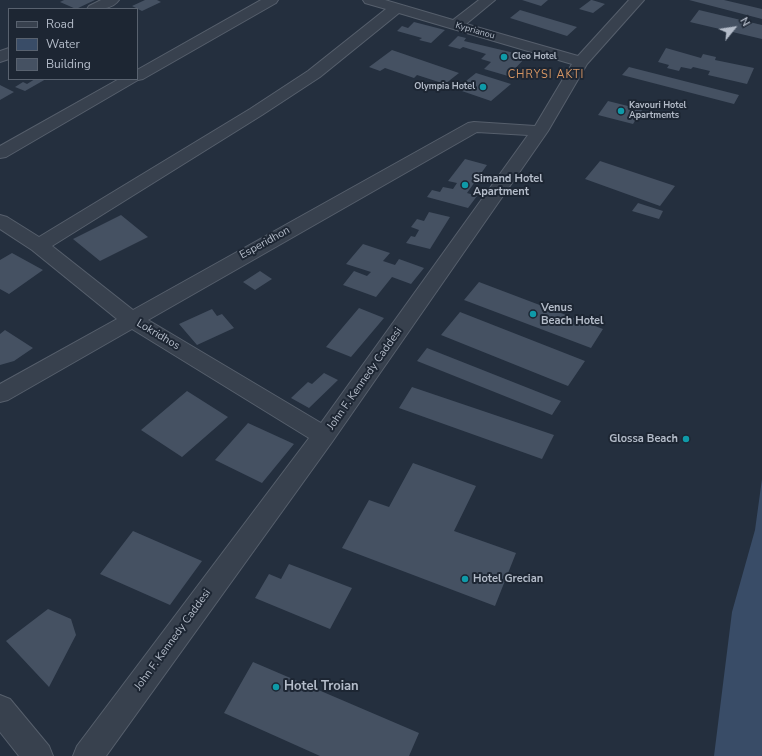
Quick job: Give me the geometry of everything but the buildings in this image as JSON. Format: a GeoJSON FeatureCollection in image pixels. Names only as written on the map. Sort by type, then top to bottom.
{"type":"FeatureCollection","features":[{"type":"Feature","properties":{"kind":"street"},"geometry":{"type":"LineString","coordinates":[[96,8],[112,0]]}},
{"type":"Feature","properties":{"kind":"street"},"geometry":{"type":"LineString","coordinates":[[138,75],[271,0]]}},
{"type":"Feature","properties":{"kind":"street","name":"Kyprianou"},"geometry":{"type":"LineString","coordinates":[[370,0],[454,26],[581,62]]}},
{"type":"Feature","properties":{"kind":"street"},"geometry":{"type":"LineString","coordinates":[[454,26],[488,0]]}},
{"type":"Feature","properties":{"kind":"street","name":"John F. Kennedy Caddesi"},"geometry":{"type":"LineString","coordinates":[[88,756],[324,436],[540,131],[581,62],[637,0]]}},
{"type":"Feature","properties":{"kind":"street"},"geometry":{"type":"LineString","coordinates":[[40,246],[256,112],[314,74],[397,8]]}},
{"type":"Feature","properties":{"kind":"street"},"geometry":{"type":"LineString","coordinates":[[0,153],[129,80]]}},
{"type":"Feature","properties":{"kind":"street","name":"Esperidhon"},"geometry":{"type":"LineString","coordinates":[[0,394],[474,127],[540,131]]}},
{"type":"Feature","properties":{"kind":"street","name":"Lokridhos"},"geometry":{"type":"LineString","coordinates":[[0,222],[40,246],[131,319],[324,436]]}},
{"type":"Feature","properties":{"kind":"street"},"geometry":{"type":"LineString","coordinates":[[0,709],[38,756]]}},
{"type":"Feature","properties":{"kind":"water"},"geometry":{"type":"Polygon","coordinates":[[[762,479],[762,756],[714,756],[732,612],[755,530],[762,479]]]}},
{"type":"Feature","properties":{"kind":"place","name":"Cleo Hotel"},"geometry":{"type":"Point","coordinates":[504,57]}},
{"type":"Feature","properties":{"kind":"place","name":"Olympia Hotel"},"geometry":{"type":"Point","coordinates":[483,87]}},
{"type":"Feature","properties":{"kind":"place","name":"Kavouri Hotel Apartments"},"geometry":{"type":"Point","coordinates":[621,111]}},
{"type":"Feature","properties":{"kind":"place","name":"Simand Hotel Apartment"},"geometry":{"type":"Point","coordinates":[465,185]}},
{"type":"Feature","properties":{"kind":"place","name":"Venus Beach Hotel"},"geometry":{"type":"Point","coordinates":[533,314]}},
{"type":"Feature","properties":{"kind":"place","name":"Glossa Beach"},"geometry":{"type":"Point","coordinates":[686,439]}},
{"type":"Feature","properties":{"kind":"place","name":"Hotel Grecian"},"geometry":{"type":"Point","coordinates":[465,579]}},
{"type":"Feature","properties":{"kind":"place","name":"Hotel Troian"},"geometry":{"type":"Point","coordinates":[276,687]}},
{"type":"Feature","properties":{"kind":"district","name":"CHRYSI AKTI"},"geometry":{"type":"Point","coordinates":[546,75]}}]}
